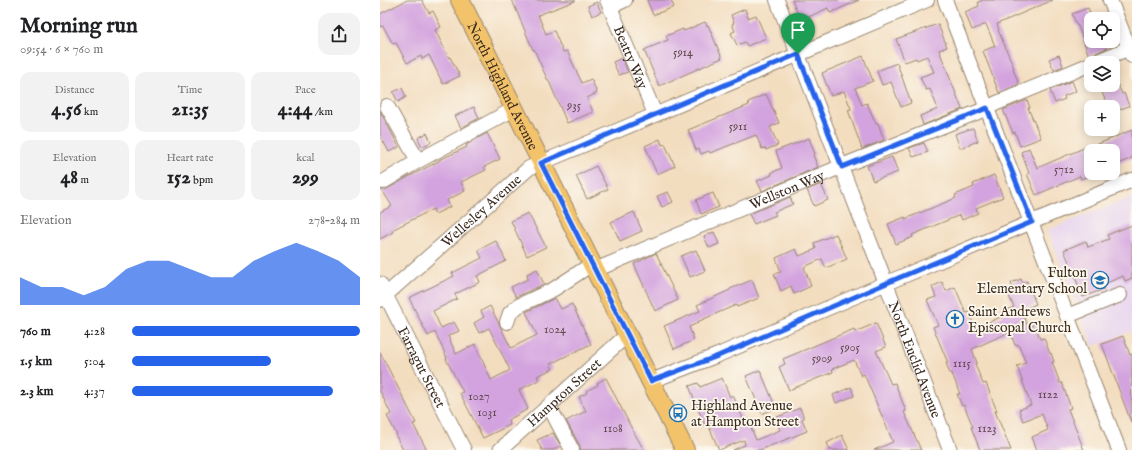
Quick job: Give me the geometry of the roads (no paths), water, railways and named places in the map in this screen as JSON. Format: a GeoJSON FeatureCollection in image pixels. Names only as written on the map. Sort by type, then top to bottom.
{"type":"FeatureCollection","features":[{"type":"Feature","properties":{"kind":"main road","name":"North Highland Avenue"},"geometry":{"type":"LineString","coordinates":[[460,0],[685,450]]}},
{"type":"Feature","properties":{"kind":"street"},"geometry":{"type":"LineString","coordinates":[[608,3],[625,0]]}},
{"type":"Feature","properties":{"kind":"street","name":"North Euclid Avenue"},"geometry":{"type":"LineString","coordinates":[[777,0],[950,450]]}},
{"type":"Feature","properties":{"kind":"street","name":"Wellesley Avenue"},"geometry":{"type":"LineString","coordinates":[[382,293],[529,168],[927,0]]}},
{"type":"Feature","properties":{"kind":"street"},"geometry":{"type":"LineString","coordinates":[[945,0],[1119,450]]}},
{"type":"Feature","properties":{"kind":"street"},"geometry":{"type":"LineString","coordinates":[[1110,0],[1131,51]]}},
{"type":"Feature","properties":{"kind":"street","name":"Beatty Way"},"geometry":{"type":"LineString","coordinates":[[608,3],[655,114]]}},
{"type":"Feature","properties":{"kind":"street","name":"Wellston Way"},"geometry":{"type":"LineString","coordinates":[[1116,56],[1131,51]]}},
{"type":"Feature","properties":{"kind":"street","name":"Wellston Way"},"geometry":{"type":"LineString","coordinates":[[507,322],[510,313],[518,306],[554,289],[593,267],[1084,67]]}},
{"type":"Feature","properties":{"kind":"street"},"geometry":{"type":"LineString","coordinates":[[387,106],[418,161]]}},
{"type":"Feature","properties":{"kind":"street"},"geometry":{"type":"LineString","coordinates":[[383,182],[514,108]]}},
{"type":"Feature","properties":{"kind":"street"},"geometry":{"type":"LineString","coordinates":[[651,381],[718,356],[886,283],[1132,180]]}},
{"type":"Feature","properties":{"kind":"street","name":"Farragut Street"},"geometry":{"type":"LineString","coordinates":[[382,293],[464,450]]}},
{"type":"Feature","properties":{"kind":"street"},"geometry":{"type":"LineString","coordinates":[[1067,316],[1120,295]]}},
{"type":"Feature","properties":{"kind":"street","name":"Hampton Street"},"geometry":{"type":"LineString","coordinates":[[500,450],[628,335]]}},
{"type":"Feature","properties":{"kind":"street"},"geometry":{"type":"LineString","coordinates":[[549,406],[572,450]]}},
{"type":"Feature","properties":{"kind":"place","name":"Fulton Elementary School"},"geometry":{"type":"Point","coordinates":[1100,280]}},
{"type":"Feature","properties":{"kind":"place","name":"Saint Andrews Episcopal Church"},"geometry":{"type":"Point","coordinates":[955,319]}},
{"type":"Feature","properties":{"kind":"place","name":"Highland Avenue at Hampton Street"},"geometry":{"type":"Point","coordinates":[678,413]}}]}
